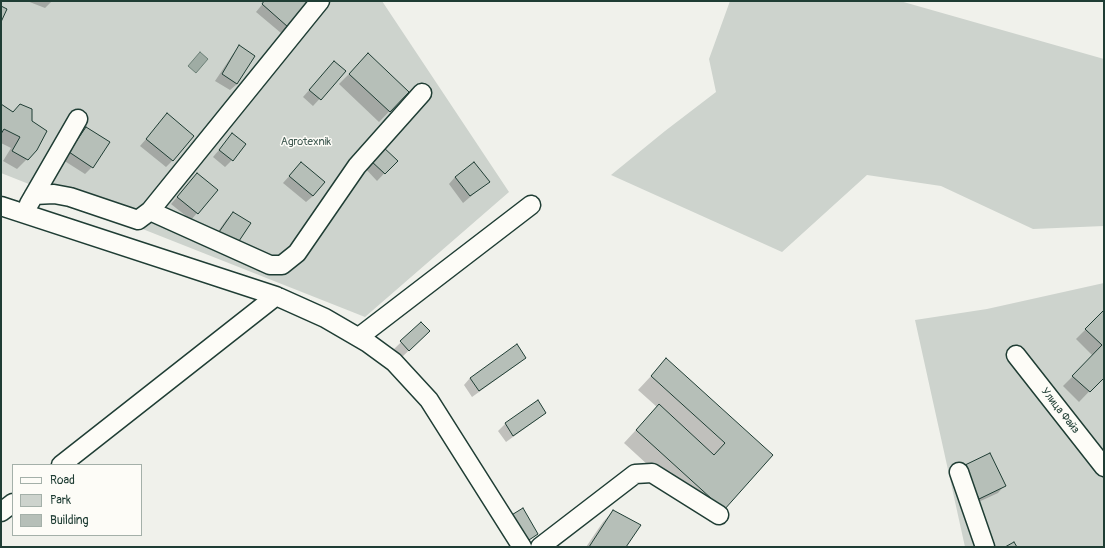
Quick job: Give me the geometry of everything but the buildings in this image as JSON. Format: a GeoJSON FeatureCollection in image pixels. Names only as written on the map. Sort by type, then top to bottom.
{"type":"FeatureCollection","features":[{"type":"Feature","properties":{"kind":"street"},"geometry":{"type":"LineString","coordinates":[[34,195],[54,194],[70,197],[138,220],[150,211],[320,1]]}},
{"type":"Feature","properties":{"kind":"street"},"geometry":{"type":"LineString","coordinates":[[150,211],[270,265],[282,265],[296,253],[357,166],[422,93]]}},
{"type":"Feature","properties":{"kind":"street"},"geometry":{"type":"LineString","coordinates":[[23,213],[78,119]]}},
{"type":"Feature","properties":{"kind":"street"},"geometry":{"type":"LineString","coordinates":[[359,337],[531,205]]}},
{"type":"Feature","properties":{"kind":"street"},"geometry":{"type":"LineString","coordinates":[[1,206],[276,296],[325,318],[359,337],[394,362],[429,400],[522,547]]}},
{"type":"Feature","properties":{"kind":"street"},"geometry":{"type":"LineString","coordinates":[[62,464],[276,296]]}},
{"type":"Feature","properties":{"kind":"street","name":"Улица Файз"},"geometry":{"type":"LineString","coordinates":[[1016,355],[1104,467]]}},
{"type":"Feature","properties":{"kind":"street"},"geometry":{"type":"LineString","coordinates":[[959,472],[985,547]]}},
{"type":"Feature","properties":{"kind":"street"},"geometry":{"type":"LineString","coordinates":[[540,547],[635,474],[652,473],[719,515]]}},
{"type":"Feature","properties":{"kind":"street"},"geometry":{"type":"LineString","coordinates":[[1,512],[12,504]]}},
{"type":"Feature","properties":{"kind":"green space","name":"Agrotexnik"},"geometry":{"type":"Polygon","coordinates":[[[1,1],[382,1],[509,192],[365,317],[1,173],[1,1]]]}},
{"type":"Feature","properties":{"kind":"green space"},"geometry":{"type":"Polygon","coordinates":[[[730,1],[900,1],[1104,59],[1104,226],[1033,229],[941,186],[867,175],[782,252],[611,175],[716,92],[709,59],[730,1]]]}},
{"type":"Feature","properties":{"kind":"green space"},"geometry":{"type":"Polygon","coordinates":[[[1104,283],[1104,547],[965,547],[915,320],[987,309],[1104,283]]]}},
{"type":"Feature","properties":{"kind":"shaded area"},"geometry":{"type":"Polygon","coordinates":[[[200,52],[208,59],[196,73],[188,66],[200,52]]]}}]}
